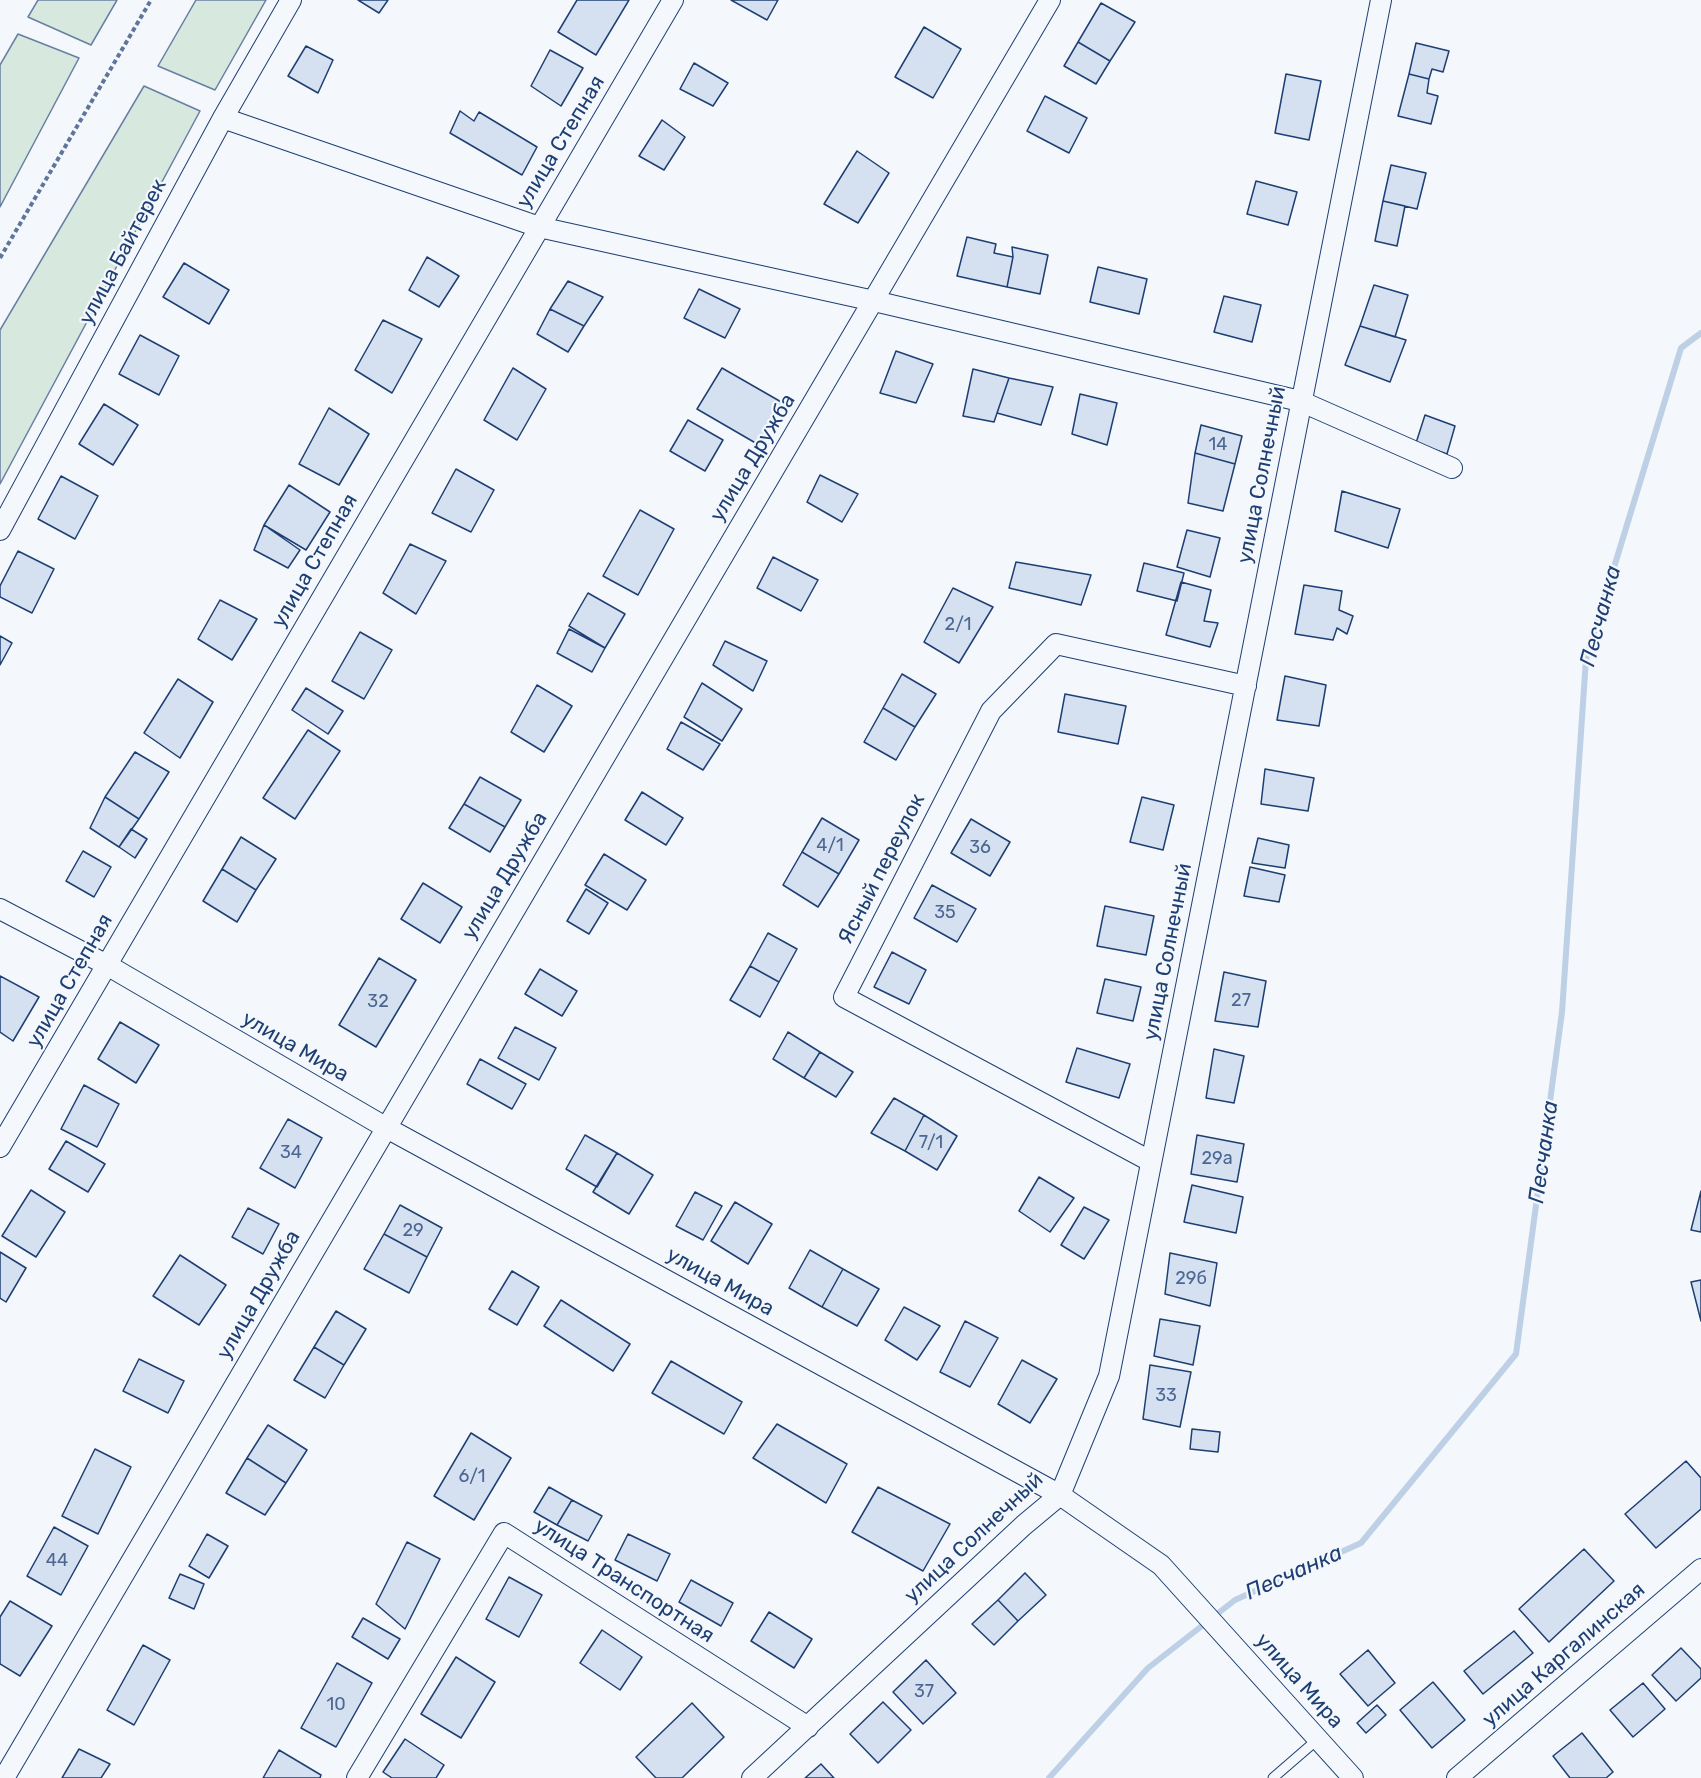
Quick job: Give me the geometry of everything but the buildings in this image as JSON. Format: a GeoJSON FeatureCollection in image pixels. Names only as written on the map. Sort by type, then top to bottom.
{"type":"FeatureCollection","features":[{"type":"Feature","properties":{"kind":"street","name":"улица Байтерек"},"geometry":{"type":"LineString","coordinates":[[0,530],[223,118],[291,0]]}},
{"type":"Feature","properties":{"kind":"street","name":"улица Степная"},"geometry":{"type":"LineString","coordinates":[[0,1147],[673,0]]}},
{"type":"Feature","properties":{"kind":"street","name":"улица Дружба"},"geometry":{"type":"LineString","coordinates":[[4,1778],[1050,0]]}},
{"type":"Feature","properties":{"kind":"street","name":"улица Солнечный"},"geometry":{"type":"LineString","coordinates":[[752,1778],[1024,1525],[1060,1495],[1109,1376],[1381,0]]}},
{"type":"Feature","properties":{"kind":"street"},"geometry":{"type":"LineString","coordinates":[[223,118],[539,227],[874,301],[1300,401],[1452,468]]}},
{"type":"Feature","properties":{"kind":"street","name":"Ясный переулок"},"geometry":{"type":"LineString","coordinates":[[1150,1161],[844,997],[991,711],[1056,644],[1246,686]]}},
{"type":"Feature","properties":{"kind":"street","name":"улица Мира"},"geometry":{"type":"LineString","coordinates":[[0,909],[107,965],[385,1127],[1060,1495],[1161,1565],[1353,1778]]}},
{"type":"Feature","properties":{"kind":"street","name":"улица Транспортная"},"geometry":{"type":"LineString","coordinates":[[357,1778],[504,1533],[808,1726]]}},
{"type":"Feature","properties":{"kind":"street","name":"улица Каргалинская"},"geometry":{"type":"LineString","coordinates":[[1458,1778],[1701,1569]]}},
{"type":"Feature","properties":{"kind":"lane"},"geometry":{"type":"LineString","coordinates":[[1273,1778],[1318,1739]]}},
{"type":"Feature","properties":{"kind":"path"},"geometry":{"type":"LineString","coordinates":[[0,258],[151,0]]}},
{"type":"Feature","properties":{"kind":"shaded area"},"geometry":{"type":"Polygon","coordinates":[[[38,0],[117,0],[91,45],[28,17],[38,0]]]}},
{"type":"Feature","properties":{"kind":"shaded area"},"geometry":{"type":"Polygon","coordinates":[[[196,0],[266,0],[215,90],[158,66],[196,0]]]}},
{"type":"Feature","properties":{"kind":"shaded area"},"geometry":{"type":"Polygon","coordinates":[[[18,34],[79,58],[0,207],[0,65],[18,34]]]}},
{"type":"Feature","properties":{"kind":"shaded area"},"geometry":{"type":"Polygon","coordinates":[[[144,86],[200,111],[0,484],[0,330],[144,86]]]}},
{"type":"Feature","properties":{"kind":"waterway","name":"Песчанка"},"geometry":{"type":"LineString","coordinates":[[1049,1778],[1148,1668],[1235,1600],[1361,1543],[1516,1354],[1562,1012],[1586,659],[1681,348],[1701,333]]}}]}
